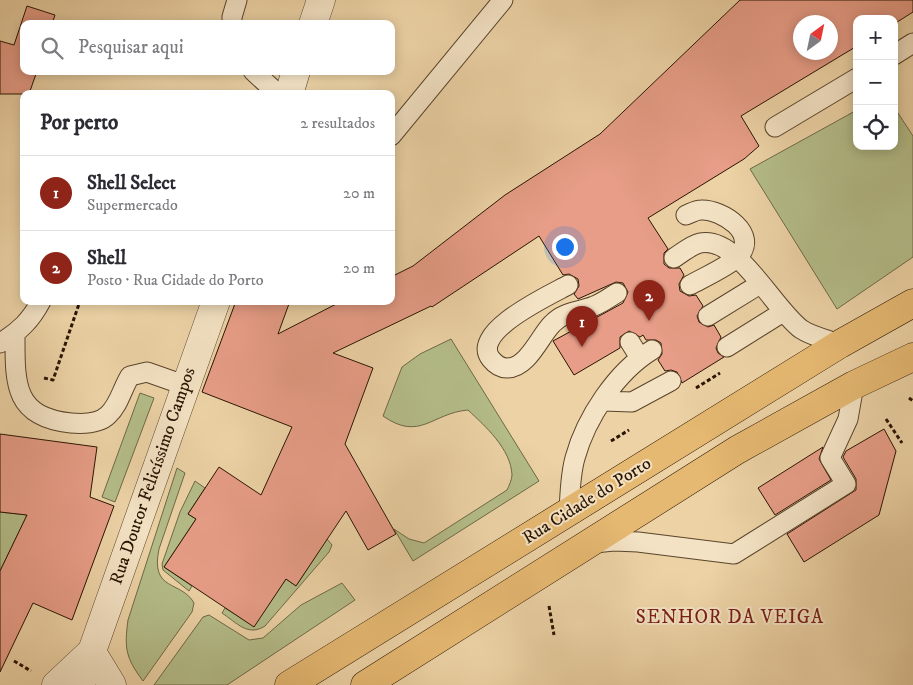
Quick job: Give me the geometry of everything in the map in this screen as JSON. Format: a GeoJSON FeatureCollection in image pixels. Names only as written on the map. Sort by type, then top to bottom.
{"type":"FeatureCollection","features":[{"type":"Feature","properties":{"kind":"main road","name":"Rua Cidade do Porto"},"geometry":{"type":"LineString","coordinates":[[884,317],[913,294]]}},
{"type":"Feature","properties":{"kind":"main road","name":"Rua Cidade do Porto"},"geometry":{"type":"LineString","coordinates":[[289,685],[884,317],[913,303]]}},
{"type":"Feature","properties":{"kind":"main road","name":"Rua Cidade do Porto"},"geometry":{"type":"LineString","coordinates":[[365,685],[585,544],[737,450],[854,385],[912,357]]}},
{"type":"Feature","properties":{"kind":"street"},"geometry":{"type":"LineString","coordinates":[[314,20],[321,0]]}},
{"type":"Feature","properties":{"kind":"street"},"geometry":{"type":"LineString","coordinates":[[290,90],[295,75]]}},
{"type":"Feature","properties":{"kind":"street","name":"Rua Doutor Felicíssimo Campos"},"geometry":{"type":"LineString","coordinates":[[80,685],[184,385],[214,305]]}},
{"type":"Feature","properties":{"kind":"street"},"geometry":{"type":"LineString","coordinates":[[92,652],[112,685]]}},
{"type":"Feature","properties":{"kind":"street","name":"Rua Doutor Felicíssimo Campos"},"geometry":{"type":"LineString","coordinates":[[56,685],[92,652]]}},
{"type":"Feature","properties":{"kind":"lane"},"geometry":{"type":"LineString","coordinates":[[232,20],[237,0]]}},
{"type":"Feature","properties":{"kind":"lane"},"geometry":{"type":"LineString","coordinates":[[395,131],[503,0]]}},
{"type":"Feature","properties":{"kind":"lane"},"geometry":{"type":"LineString","coordinates":[[898,52],[913,43]]}},
{"type":"Feature","properties":{"kind":"lane"},"geometry":{"type":"LineString","coordinates":[[257,75],[274,90]]}},
{"type":"Feature","properties":{"kind":"lane"},"geometry":{"type":"LineString","coordinates":[[775,127],[853,80]]}},
{"type":"Feature","properties":{"kind":"lane"},"geometry":{"type":"LineString","coordinates":[[686,214],[700,210],[729,218],[740,229],[744,239],[737,257],[690,285]]}},
{"type":"Feature","properties":{"kind":"lane"},"geometry":{"type":"LineString","coordinates":[[674,258],[698,243],[711,242],[737,257],[748,267],[760,284],[802,330],[840,344]]}},
{"type":"Feature","properties":{"kind":"lane"},"geometry":{"type":"LineString","coordinates":[[568,284],[504,323],[492,334],[487,344],[488,355],[496,365],[508,368],[520,363],[530,354],[554,322],[567,313],[593,307],[610,300]]}},
{"type":"Feature","properties":{"kind":"lane"},"geometry":{"type":"LineString","coordinates":[[708,316],[760,284]]}},
{"type":"Feature","properties":{"kind":"lane"},"geometry":{"type":"LineString","coordinates":[[39,305],[33,316],[8,339],[19,390],[27,407],[53,421],[85,424],[106,417],[117,404],[122,389],[130,376],[147,372],[184,385]]}},
{"type":"Feature","properties":{"kind":"lane"},"geometry":{"type":"LineString","coordinates":[[727,347],[784,312]]}},
{"type":"Feature","properties":{"kind":"lane"},"geometry":{"type":"LineString","coordinates":[[569,512],[575,458],[584,432],[603,401],[641,350]]}},
{"type":"Feature","properties":{"kind":"lane"},"geometry":{"type":"LineString","coordinates":[[603,401],[632,402],[671,381]]}},
{"type":"Feature","properties":{"kind":"lane"},"geometry":{"type":"LineString","coordinates":[[585,544],[614,541],[638,542],[734,554],[846,484],[830,458],[848,419],[854,385]]}},
{"type":"Feature","properties":{"kind":"path"},"geometry":{"type":"LineString","coordinates":[[15,371],[53,380],[79,305]]}},
{"type":"Feature","properties":{"kind":"path"},"geometry":{"type":"LineString","coordinates":[[886,419],[902,442]]}},
{"type":"Feature","properties":{"kind":"path"},"geometry":{"type":"LineString","coordinates":[[548,602],[554,635]]}},
{"type":"Feature","properties":{"kind":"path"},"geometry":{"type":"LineString","coordinates":[[14,661],[22,666]]}},
{"type":"Feature","properties":{"kind":"green space"},"geometry":{"type":"Polygon","coordinates":[[[853,112],[853,150],[898,150],[898,113],[913,136],[913,257],[837,309],[750,169],[853,112]]]}},
{"type":"Feature","properties":{"kind":"green space"},"geometry":{"type":"Polygon","coordinates":[[[451,339],[539,481],[413,561],[394,529],[409,539],[424,543],[507,490],[512,477],[511,465],[502,447],[468,410],[456,412],[417,426],[396,423],[383,416],[402,367],[420,354],[451,339]]]}},
{"type":"Feature","properties":{"kind":"green space"},"geometry":{"type":"Polygon","coordinates":[[[140,393],[154,398],[115,502],[102,497],[140,393]]]}},
{"type":"Feature","properties":{"kind":"green space"},"geometry":{"type":"Polygon","coordinates":[[[177,468],[185,473],[159,549],[157,563],[163,579],[168,584],[182,591],[194,603],[192,612],[143,681],[133,666],[128,653],[126,639],[128,620],[177,468]]]}},
{"type":"Feature","properties":{"kind":"green space"},"geometry":{"type":"Polygon","coordinates":[[[195,481],[205,488],[188,514],[196,519],[164,567],[192,586],[189,591],[163,570],[162,564],[180,512],[195,481]]]}},
{"type":"Feature","properties":{"kind":"green space"},"geometry":{"type":"Polygon","coordinates":[[[0,512],[27,515],[0,571],[0,512]]]}},
{"type":"Feature","properties":{"kind":"green space"},"geometry":{"type":"Polygon","coordinates":[[[327,539],[332,545],[329,552],[265,626],[259,629],[248,629],[222,613],[225,608],[254,626],[286,579],[296,586],[327,539]]]}},
{"type":"Feature","properties":{"kind":"green space"},"geometry":{"type":"Polygon","coordinates":[[[342,583],[355,600],[227,685],[154,685],[203,617],[209,615],[249,640],[263,638],[301,605],[342,583]]]}},
{"type":"Feature","properties":{"kind":"building"},"geometry":{"type":"Polygon","coordinates":[[[740,0],[913,0],[913,12],[898,21],[898,15],[853,15],[853,48],[838,57],[838,15],[793,15],[793,60],[834,60],[741,116],[759,146],[744,159],[648,218],[668,249],[664,253],[664,264],[669,268],[680,268],[684,275],[679,284],[680,291],[689,296],[696,295],[703,306],[697,316],[699,322],[708,327],[714,325],[721,337],[716,348],[718,353],[724,357],[682,383],[677,372],[665,371],[658,360],[662,354],[661,343],[656,340],[646,340],[643,335],[640,337],[629,331],[620,337],[620,348],[574,375],[553,341],[623,303],[628,292],[623,283],[616,282],[578,299],[574,294],[579,286],[578,279],[569,274],[563,275],[539,236],[432,307],[333,353],[373,368],[345,444],[396,534],[368,550],[346,511],[296,586],[286,579],[254,627],[164,567],[196,519],[188,514],[219,467],[261,495],[292,427],[202,392],[235,305],[289,305],[278,334],[334,305],[395,305],[395,275],[413,266],[505,195],[600,134],[740,0]]]}},
{"type":"Feature","properties":{"kind":"building"},"geometry":{"type":"Polygon","coordinates":[[[27,6],[55,15],[53,20],[22,20],[27,6]]]}},
{"type":"Feature","properties":{"kind":"building"},"geometry":{"type":"Polygon","coordinates":[[[20,27],[20,75],[36,75],[30,90],[20,90],[20,94],[0,94],[0,41],[14,45],[20,27]]]}},
{"type":"Feature","properties":{"kind":"building"},"geometry":{"type":"Polygon","coordinates":[[[884,429],[896,451],[879,515],[804,562],[787,534],[856,490],[856,479],[843,457],[846,451],[884,429]]]}},
{"type":"Feature","properties":{"kind":"building"},"geometry":{"type":"Polygon","coordinates":[[[0,434],[97,447],[90,497],[114,506],[72,620],[33,603],[0,672],[0,571],[27,515],[0,512],[0,434]]]}},
{"type":"Feature","properties":{"kind":"building"},"geometry":{"type":"Polygon","coordinates":[[[823,447],[819,459],[831,480],[775,515],[758,488],[823,447]]]}},
{"type":"Feature","properties":{"kind":"place","name":"Shell"},"geometry":{"type":"Point","coordinates":[649,321]}},
{"type":"Feature","properties":{"kind":"place","name":"Shell Select"},"geometry":{"type":"Point","coordinates":[582,347]}},
{"type":"Feature","properties":{"kind":"district","name":"SENHOR DA VEIGA"},"geometry":{"type":"Point","coordinates":[730,617]}}]}
